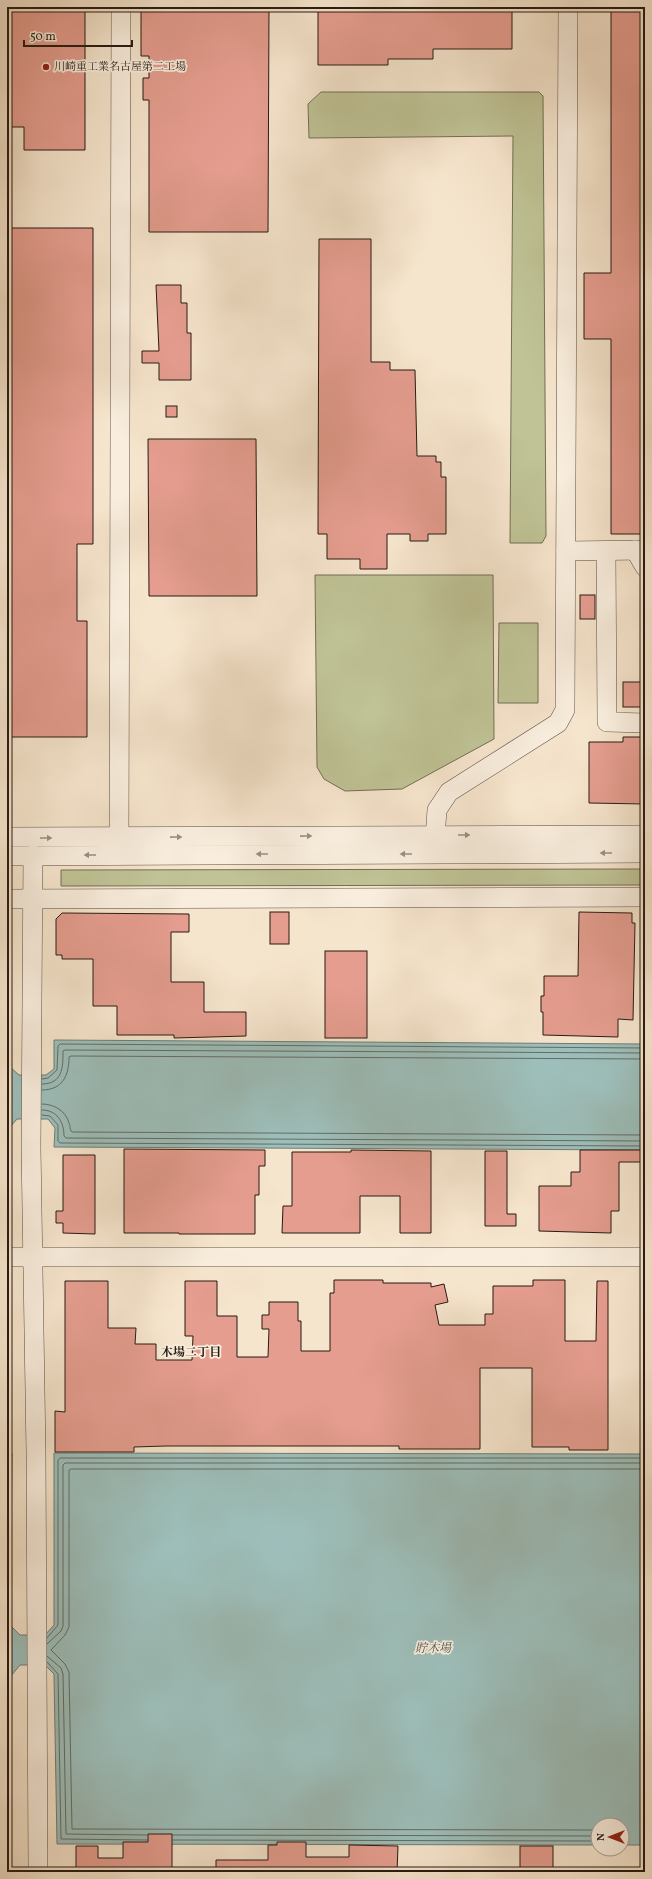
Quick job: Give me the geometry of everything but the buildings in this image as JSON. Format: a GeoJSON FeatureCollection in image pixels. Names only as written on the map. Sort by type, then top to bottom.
{"type":"FeatureCollection","features":[{"type":"Feature","properties":{"kind":"street"},"geometry":{"type":"LineString","coordinates":[[119,846],[121,7]]}},
{"type":"Feature","properties":{"kind":"street"},"geometry":{"type":"LineString","coordinates":[[434,844],[437,810],[449,792],[558,723],[565,710],[568,7]]}},
{"type":"Feature","properties":{"kind":"street"},"geometry":{"type":"LineString","coordinates":[[566,551],[640,550],[645,567]]}},
{"type":"Feature","properties":{"kind":"street"},"geometry":{"type":"LineString","coordinates":[[606,551],[607,722],[645,723]]}},
{"type":"Feature","properties":{"kind":"street"},"geometry":{"type":"LineString","coordinates":[[7,837],[119,846],[434,844],[645,836]]}},
{"type":"Feature","properties":{"kind":"street"},"geometry":{"type":"LineString","coordinates":[[434,844],[645,853]]}},
{"type":"Feature","properties":{"kind":"street"},"geometry":{"type":"LineString","coordinates":[[7,856],[33,855],[119,846]]}},
{"type":"Feature","properties":{"kind":"street"},"geometry":{"type":"LineString","coordinates":[[33,855],[31,1148],[34,1257],[38,1872]]}},
{"type":"Feature","properties":{"kind":"street"},"geometry":{"type":"LineString","coordinates":[[7,899],[645,897]]}},
{"type":"Feature","properties":{"kind":"street"},"geometry":{"type":"LineString","coordinates":[[7,1257],[645,1257]]}},
{"type":"Feature","properties":{"kind":"green space"},"geometry":{"type":"Polygon","coordinates":[[[321,92],[539,92],[543,96],[546,536],[542,543],[510,543],[513,136],[309,138],[308,104],[321,92]]]}},
{"type":"Feature","properties":{"kind":"green space"},"geometry":{"type":"Polygon","coordinates":[[[315,575],[493,575],[494,739],[402,789],[345,791],[324,779],[317,767],[315,575]]]}},
{"type":"Feature","properties":{"kind":"green space"},"geometry":{"type":"Polygon","coordinates":[[[499,623],[538,623],[538,703],[498,703],[499,623]]]}},
{"type":"Feature","properties":{"kind":"green space"},"geometry":{"type":"Polygon","coordinates":[[[645,869],[645,885],[61,886],[61,870],[645,869]]]}},
{"type":"Feature","properties":{"kind":"water"},"geometry":{"type":"Polygon","coordinates":[[[54,1040],[645,1044],[645,1150],[54,1147],[55,1128],[48,1119],[17,1119],[11,1126],[11,1153],[7,1153],[7,1041],[10,1041],[10,1067],[19,1075],[46,1075],[54,1069],[54,1040]]]}},
{"type":"Feature","properties":{"kind":"water","name":"貯木場"},"geometry":{"type":"Polygon","coordinates":[[[7,1453],[12,1453],[10,1625],[20,1635],[45,1635],[54,1625],[54,1453],[645,1454],[645,1845],[630,1845],[630,1817],[590,1817],[590,1845],[57,1844],[54,1674],[45,1665],[20,1665],[11,1676],[11,1844],[7,1844],[7,1453]]]}},
{"type":"Feature","properties":{"kind":"place","name":"川崎重工業名古屋第二工場"},"geometry":{"type":"Point","coordinates":[46,67]}},
{"type":"Feature","properties":{"kind":"district","name":"木場二丁目"},"geometry":{"type":"Point","coordinates":[191,1353]}}]}
